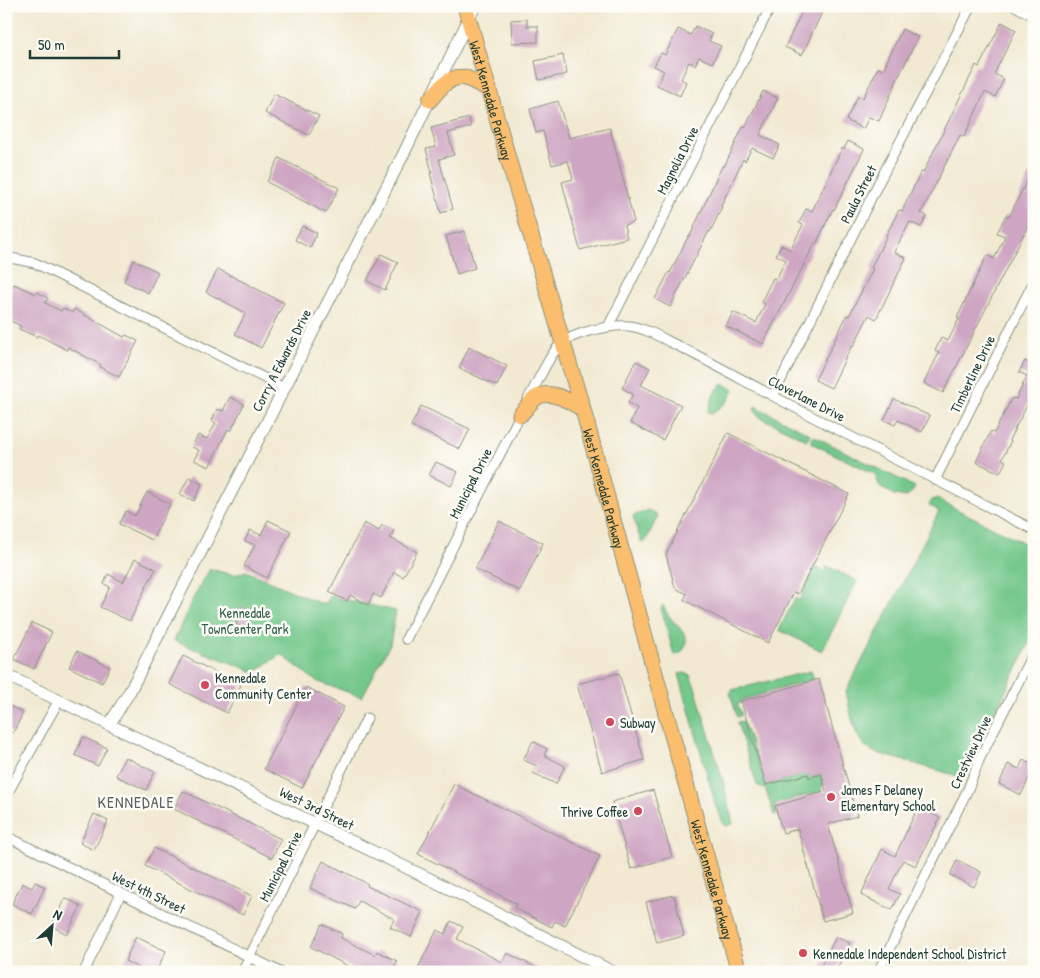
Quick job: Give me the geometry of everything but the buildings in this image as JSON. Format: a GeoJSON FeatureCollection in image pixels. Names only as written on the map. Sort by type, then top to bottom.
{"type":"FeatureCollection","features":[{"type":"Feature","properties":{"kind":"main road","name":"West Kennedale Parkway"},"geometry":{"type":"LineString","coordinates":[[470,11],[489,89],[583,409],[666,717],[739,972]]}},
{"type":"Feature","properties":{"kind":"main road"},"geometry":{"type":"LineString","coordinates":[[430,100],[442,85],[454,78],[466,78],[489,89]]}},
{"type":"Feature","properties":{"kind":"main road"},"geometry":{"type":"LineString","coordinates":[[520,415],[537,397],[549,394],[583,409]]}},
{"type":"Feature","properties":{"kind":"street","name":"Magnolia Drive"},"geometry":{"type":"LineString","coordinates":[[608,327],[771,6]]}},
{"type":"Feature","properties":{"kind":"street","name":"Paula Street"},"geometry":{"type":"LineString","coordinates":[[773,396],[879,182],[971,6]]}},
{"type":"Feature","properties":{"kind":"street"},"geometry":{"type":"LineString","coordinates":[[1016,6],[1034,16]]}},
{"type":"Feature","properties":{"kind":"street","name":"Corry A Edwards Drive"},"geometry":{"type":"LineString","coordinates":[[109,725],[127,697],[430,100],[470,11]]}},
{"type":"Feature","properties":{"kind":"street"},"geometry":{"type":"LineString","coordinates":[[6,258],[35,263],[284,388]]}},
{"type":"Feature","properties":{"kind":"street","name":"Timberline Drive"},"geometry":{"type":"LineString","coordinates":[[935,480],[1034,281]]}},
{"type":"Feature","properties":{"kind":"street","name":"Cloverlane Drive"},"geometry":{"type":"LineString","coordinates":[[563,342],[586,332],[608,327],[629,326],[649,332],[1034,530]]}},
{"type":"Feature","properties":{"kind":"street","name":"Municipal Drive"},"geometry":{"type":"LineString","coordinates":[[406,639],[520,415],[552,356],[563,342]]}},
{"type":"Feature","properties":{"kind":"street","name":"Crestview Drive"},"geometry":{"type":"LineString","coordinates":[[878,972],[968,789],[980,758],[1034,651]]}},
{"type":"Feature","properties":{"kind":"street","name":"West 3rd Street"},"geometry":{"type":"LineString","coordinates":[[6,675],[432,880],[613,972]]}},
{"type":"Feature","properties":{"kind":"street"},"geometry":{"type":"LineString","coordinates":[[6,796],[59,700]]}},
{"type":"Feature","properties":{"kind":"street","name":"Municipal Drive"},"geometry":{"type":"LineString","coordinates":[[242,972],[368,718]]}},
{"type":"Feature","properties":{"kind":"street","name":"West 4th Street"},"geometry":{"type":"LineString","coordinates":[[6,836],[280,972]]}},
{"type":"Feature","properties":{"kind":"street"},"geometry":{"type":"LineString","coordinates":[[84,972],[121,894]]}},
{"type":"Feature","properties":{"kind":"green space"},"geometry":{"type":"Polygon","coordinates":[[[724,384],[734,390],[728,401],[712,414],[708,412],[713,396],[717,389],[724,384]]]}},
{"type":"Feature","properties":{"kind":"green space"},"geometry":{"type":"Polygon","coordinates":[[[755,406],[810,434],[807,440],[760,417],[755,411],[755,406]]]}},
{"type":"Feature","properties":{"kind":"green space"},"geometry":{"type":"Polygon","coordinates":[[[814,436],[915,487],[913,491],[907,497],[894,495],[879,485],[875,474],[813,444],[811,442],[814,436]]]}},
{"type":"Feature","properties":{"kind":"green space"},"geometry":{"type":"Polygon","coordinates":[[[938,498],[944,503],[1034,548],[1034,634],[974,755],[966,777],[874,752],[868,748],[860,740],[854,727],[846,691],[939,511],[929,505],[932,500],[938,498]]]}},
{"type":"Feature","properties":{"kind":"green space"},"geometry":{"type":"Polygon","coordinates":[[[649,510],[658,516],[645,542],[641,542],[633,516],[649,510]]]}},
{"type":"Feature","properties":{"kind":"green space"},"geometry":{"type":"Polygon","coordinates":[[[827,566],[857,581],[822,651],[779,630],[795,598],[800,600],[816,567],[824,572],[827,566]]]}},
{"type":"Feature","properties":{"kind":"green space","name":"Kennedale TownCenter Park"},"geometry":{"type":"Polygon","coordinates":[[[210,569],[234,575],[246,571],[319,603],[326,604],[330,596],[396,611],[390,644],[362,697],[316,681],[281,654],[255,672],[174,641],[192,600],[210,569]]]}},
{"type":"Feature","properties":{"kind":"green space"},"geometry":{"type":"Polygon","coordinates":[[[663,605],[668,615],[685,635],[686,644],[684,649],[676,655],[674,655],[661,608],[663,605]]]}},
{"type":"Feature","properties":{"kind":"green space"},"geometry":{"type":"Polygon","coordinates":[[[811,671],[814,679],[741,700],[742,703],[737,704],[742,715],[737,717],[730,693],[732,690],[811,671]]]}},
{"type":"Feature","properties":{"kind":"green space"},"geometry":{"type":"Polygon","coordinates":[[[685,673],[690,675],[695,687],[723,781],[733,824],[725,826],[717,810],[679,674],[685,673]]]}},
{"type":"Feature","properties":{"kind":"green space"},"geometry":{"type":"Polygon","coordinates":[[[743,721],[766,785],[808,774],[809,778],[821,774],[824,785],[821,786],[822,791],[775,804],[777,814],[774,815],[766,790],[757,785],[737,722],[743,721]]]}},
{"type":"Feature","properties":{"kind":"place","name":"Kennedale Community Center"},"geometry":{"type":"Point","coordinates":[205,685]}},
{"type":"Feature","properties":{"kind":"place","name":"Subway"},"geometry":{"type":"Point","coordinates":[610,722]}},
{"type":"Feature","properties":{"kind":"place","name":"James F Delaney Elementary School"},"geometry":{"type":"Point","coordinates":[831,797]}},
{"type":"Feature","properties":{"kind":"place","name":"Thrive Coffee"},"geometry":{"type":"Point","coordinates":[638,811]}},
{"type":"Feature","properties":{"kind":"place","name":"Kennedale Independent School District"},"geometry":{"type":"Point","coordinates":[803,953]}},
{"type":"Feature","properties":{"kind":"district","name":"KENNEDALE"},"geometry":{"type":"Point","coordinates":[136,802]}}]}
